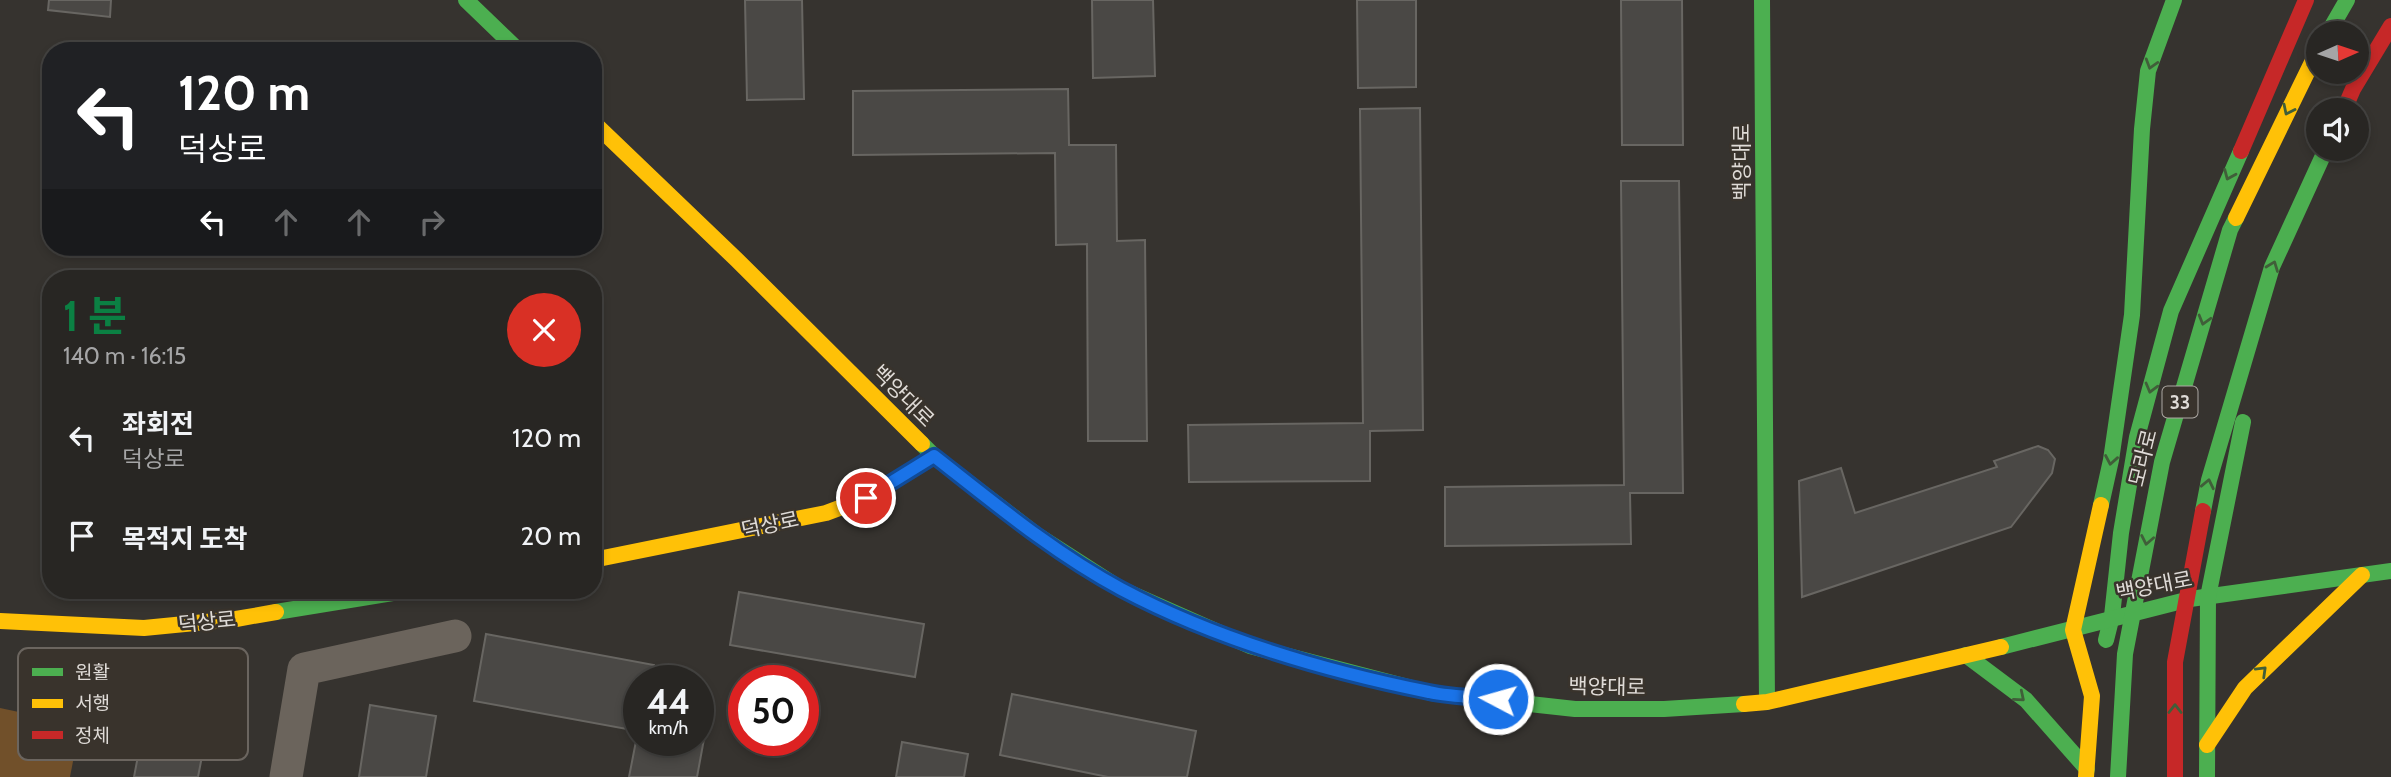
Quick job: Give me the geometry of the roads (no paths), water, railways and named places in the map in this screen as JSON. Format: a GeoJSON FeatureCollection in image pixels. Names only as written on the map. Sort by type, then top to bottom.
{"type":"FeatureCollection","features":[{"type":"Feature","properties":{"kind":"main road"},"geometry":{"type":"LineString","coordinates":[[466,0],[510,42]]}},
{"type":"Feature","properties":{"kind":"main road","name":"백양대로"},"geometry":{"type":"LineString","coordinates":[[1762,0],[1767,702]]}},
{"type":"Feature","properties":{"kind":"main road","name":"모라로"},"geometry":{"type":"LineString","coordinates":[[2092,696],[2073,630],[2111,460],[2132,315],[2142,129],[2148,71],[2174,0]]}},
{"type":"Feature","properties":{"kind":"main road","name":"모라로"},"geometry":{"type":"LineString","coordinates":[[2087,773],[2092,696],[2112,616],[2121,533],[2137,437],[2171,311],[2306,0]]}},
{"type":"Feature","properties":{"kind":"main road"},"geometry":{"type":"LineString","coordinates":[[2335,21],[2347,0]]}},
{"type":"Feature","properties":{"kind":"main road"},"geometry":{"type":"LineString","coordinates":[[2349,98],[2391,28]]}},
{"type":"Feature","properties":{"kind":"main road"},"geometry":{"type":"LineString","coordinates":[[2358,98],[2391,28]]}},
{"type":"Feature","properties":{"kind":"main road","name":"모라로"},"geometry":{"type":"LineString","coordinates":[[2118,777],[2125,654],[2162,462],[2230,230],[2306,75]]}},
{"type":"Feature","properties":{"kind":"main road","name":"백양대로"},"geometry":{"type":"LineString","coordinates":[[602,131],[934,456],[1037,535],[1121,589],[1250,646],[1431,692],[1575,709],[1664,709],[1767,702],[2073,630],[2112,616],[2208,597],[2391,571]]}},
{"type":"Feature","properties":{"kind":"main road","name":"33"},"geometry":{"type":"LineString","coordinates":[[2175,777],[2175,662],[2209,480],[2272,267],[2321,161]]}},
{"type":"Feature","properties":{"kind":"main road"},"geometry":{"type":"LineString","coordinates":[[2287,274],[2303,225],[2331,161]]}},
{"type":"Feature","properties":{"kind":"main road"},"geometry":{"type":"LineString","coordinates":[[2207,777],[2208,597],[2236,449],[2280,298]]}},
{"type":"Feature","properties":{"kind":"main road","name":"덕상로"},"geometry":{"type":"LineString","coordinates":[[602,558],[826,513],[866,498],[934,456]]}},
{"type":"Feature","properties":{"kind":"main road"},"geometry":{"type":"LineString","coordinates":[[2207,745],[2245,688],[2362,575]]}},
{"type":"Feature","properties":{"kind":"main road","name":"덕상로"},"geometry":{"type":"LineString","coordinates":[[0,621],[144,628],[236,620],[358,599]]}},
{"type":"Feature","properties":{"kind":"main road"},"geometry":{"type":"LineString","coordinates":[[1966,655],[2026,700],[2087,773]]}},
{"type":"Feature","properties":{"kind":"street"},"geometry":{"type":"LineString","coordinates":[[286,777],[304,669],[455,636]]}}]}
